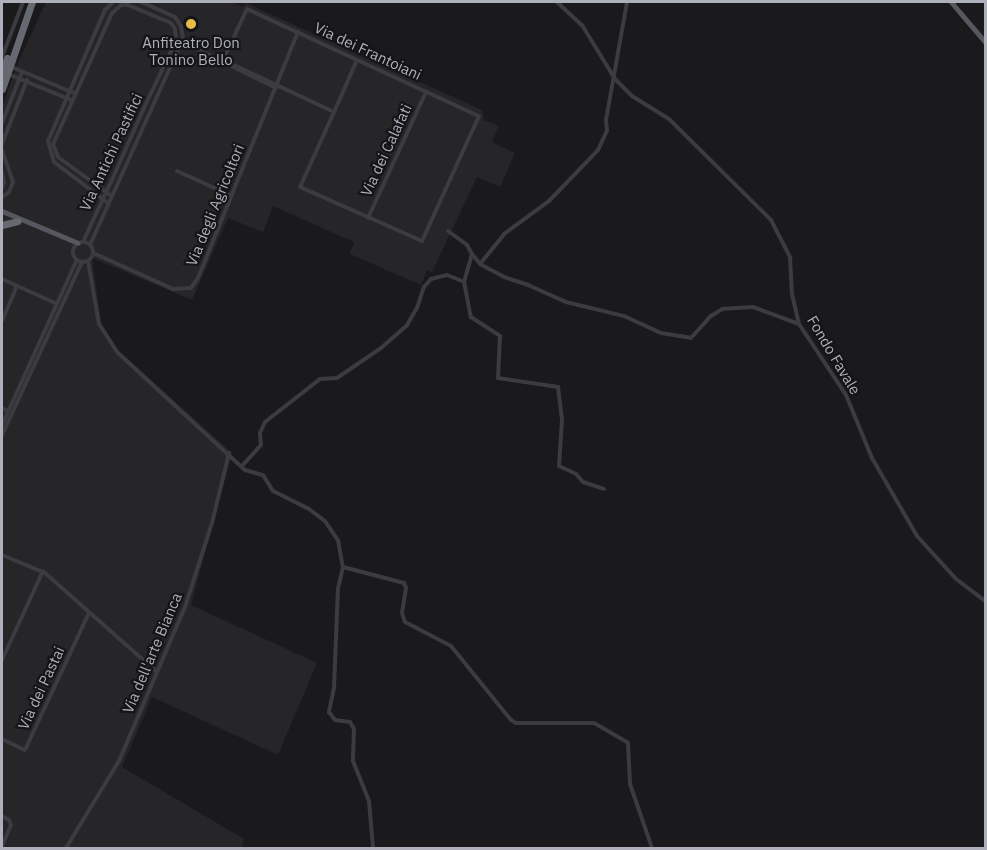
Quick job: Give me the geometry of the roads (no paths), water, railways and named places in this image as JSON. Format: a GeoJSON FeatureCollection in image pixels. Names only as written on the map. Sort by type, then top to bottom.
{"type":"FeatureCollection","features":[{"type":"Feature","properties":{"kind":"highway"},"geometry":{"type":"LineString","coordinates":[[2,89],[5,61],[30,2]]}},
{"type":"Feature","properties":{"kind":"highway"},"geometry":{"type":"LineString","coordinates":[[2,225],[18,221]]}},
{"type":"Feature","properties":{"kind":"main road"},"geometry":{"type":"LineString","coordinates":[[951,2],[986,43]]}},
{"type":"Feature","properties":{"kind":"main road"},"geometry":{"type":"LineString","coordinates":[[2,212],[68,242],[81,243]]}},
{"type":"Feature","properties":{"kind":"main road"},"geometry":{"type":"LineString","coordinates":[[2,212],[68,242],[73,250]]}},
{"type":"Feature","properties":{"kind":"street"},"geometry":{"type":"LineString","coordinates":[[23,2],[5,61],[22,72],[74,93],[53,144],[58,157],[112,196]]}},
{"type":"Feature","properties":{"kind":"street"},"geometry":{"type":"LineString","coordinates":[[108,203],[51,156],[48,141],[105,10],[113,2]]}},
{"type":"Feature","properties":{"kind":"street","name":"Via Antichi Pastifici"},"geometry":{"type":"LineString","coordinates":[[90,245],[181,46],[183,33],[176,18],[141,2]]}},
{"type":"Feature","properties":{"kind":"street","name":"Fondo Favale"},"geometry":{"type":"LineString","coordinates":[[557,2],[582,25],[615,79],[632,96],[669,119],[696,143],[771,220],[790,257],[792,294],[799,324],[846,395],[872,458],[917,536],[956,579],[986,602]]}},
{"type":"Feature","properties":{"kind":"street"},"geometry":{"type":"LineString","coordinates":[[480,264],[504,234],[549,201],[598,150],[607,131],[606,120],[627,2]]}},
{"type":"Feature","properties":{"kind":"street","name":"Via Antichi Pastifici"},"geometry":{"type":"LineString","coordinates":[[74,93],[112,13],[121,5],[130,5],[171,23],[175,29],[176,39],[81,243]]}},
{"type":"Feature","properties":{"kind":"street","name":"Via dei Frantoiani"},"geometry":{"type":"LineString","coordinates":[[223,60],[247,9],[479,116],[422,241],[368,218]]}},
{"type":"Feature","properties":{"kind":"street","name":"Via degli Agricoltori"},"geometry":{"type":"LineString","coordinates":[[93,253],[173,289],[191,288],[198,278],[298,32]]}},
{"type":"Feature","properties":{"kind":"street"},"geometry":{"type":"LineString","coordinates":[[189,45],[223,60],[227,65],[334,112]]}},
{"type":"Feature","properties":{"kind":"street"},"geometry":{"type":"LineString","coordinates":[[357,60],[300,187],[368,218]]}},
{"type":"Feature","properties":{"kind":"street"},"geometry":{"type":"LineString","coordinates":[[2,123],[22,72]]}},
{"type":"Feature","properties":{"kind":"street"},"geometry":{"type":"LineString","coordinates":[[3,74],[71,100]]}},
{"type":"Feature","properties":{"kind":"street"},"geometry":{"type":"LineString","coordinates":[[2,144],[29,75]]}},
{"type":"Feature","properties":{"kind":"street","name":"Via dei Calafati"},"geometry":{"type":"LineString","coordinates":[[368,218],[426,92]]}},
{"type":"Feature","properties":{"kind":"street"},"geometry":{"type":"LineString","coordinates":[[56,120],[61,122]]}},
{"type":"Feature","properties":{"kind":"street"},"geometry":{"type":"LineString","coordinates":[[2,153],[13,182],[9,192],[2,197]]}},
{"type":"Feature","properties":{"kind":"street"},"geometry":{"type":"LineString","coordinates":[[177,171],[232,196]]}},
{"type":"Feature","properties":{"kind":"street"},"geometry":{"type":"LineString","coordinates":[[2,172],[4,182],[2,188]]}},
{"type":"Feature","properties":{"kind":"street"},"geometry":{"type":"LineString","coordinates":[[448,231],[467,244],[480,264],[504,277],[566,302],[624,316],[661,333],[691,338],[711,316],[722,309],[736,308],[753,307],[799,324]]}},
{"type":"Feature","properties":{"kind":"street"},"geometry":{"type":"LineString","coordinates":[[2,435],[76,260],[73,250],[81,243],[90,245],[93,253],[88,261],[99,324],[114,347],[242,466],[263,475],[273,491],[309,509],[325,521],[338,540],[343,567],[338,588],[334,688],[329,712],[335,720],[350,722],[354,729],[353,761],[369,801],[374,830],[373,849]]}},
{"type":"Feature","properties":{"kind":"street"},"geometry":{"type":"LineString","coordinates":[[472,254],[464,282],[471,317],[500,336],[498,378],[558,387],[562,420],[559,466],[576,474],[583,482],[604,489]]}},
{"type":"Feature","properties":{"kind":"street"},"geometry":{"type":"LineString","coordinates":[[76,260],[88,261]]}},
{"type":"Feature","properties":{"kind":"street"},"geometry":{"type":"LineString","coordinates":[[2,425],[58,305],[82,262]]}},
{"type":"Feature","properties":{"kind":"street"},"geometry":{"type":"LineString","coordinates":[[242,466],[260,447],[261,429],[275,414],[320,379],[337,378],[381,348],[407,325],[417,308],[424,287],[431,279],[447,275],[464,282]]}},
{"type":"Feature","properties":{"kind":"street"},"geometry":{"type":"LineString","coordinates":[[2,279],[58,305]]}},
{"type":"Feature","properties":{"kind":"street"},"geometry":{"type":"LineString","coordinates":[[2,321],[17,286]]}},
{"type":"Feature","properties":{"kind":"street"},"geometry":{"type":"LineString","coordinates":[[2,408],[8,411]]}},
{"type":"Feature","properties":{"kind":"street","name":"Via dell'arte Bianca"},"geometry":{"type":"LineString","coordinates":[[66,849],[119,761],[191,593],[212,524],[229,453]]}},
{"type":"Feature","properties":{"kind":"street"},"geometry":{"type":"LineString","coordinates":[[2,555],[43,571],[157,672]]}},
{"type":"Feature","properties":{"kind":"street"},"geometry":{"type":"LineString","coordinates":[[343,567],[404,583],[406,588],[402,614],[405,622],[451,646],[513,722],[594,723],[626,741],[630,784],[652,849]]}},
{"type":"Feature","properties":{"kind":"street"},"geometry":{"type":"LineString","coordinates":[[2,660],[43,571]]}},
{"type":"Feature","properties":{"kind":"street","name":"Via dei Pastai"},"geometry":{"type":"LineString","coordinates":[[2,739],[25,750],[89,613]]}},
{"type":"Feature","properties":{"kind":"street"},"geometry":{"type":"LineString","coordinates":[[2,816],[9,820],[10,825],[2,846]]}},
{"type":"Feature","properties":{"kind":"place","name":"Anfiteatro Don Tonino Bello"},"geometry":{"type":"Point","coordinates":[191,24]}}]}
